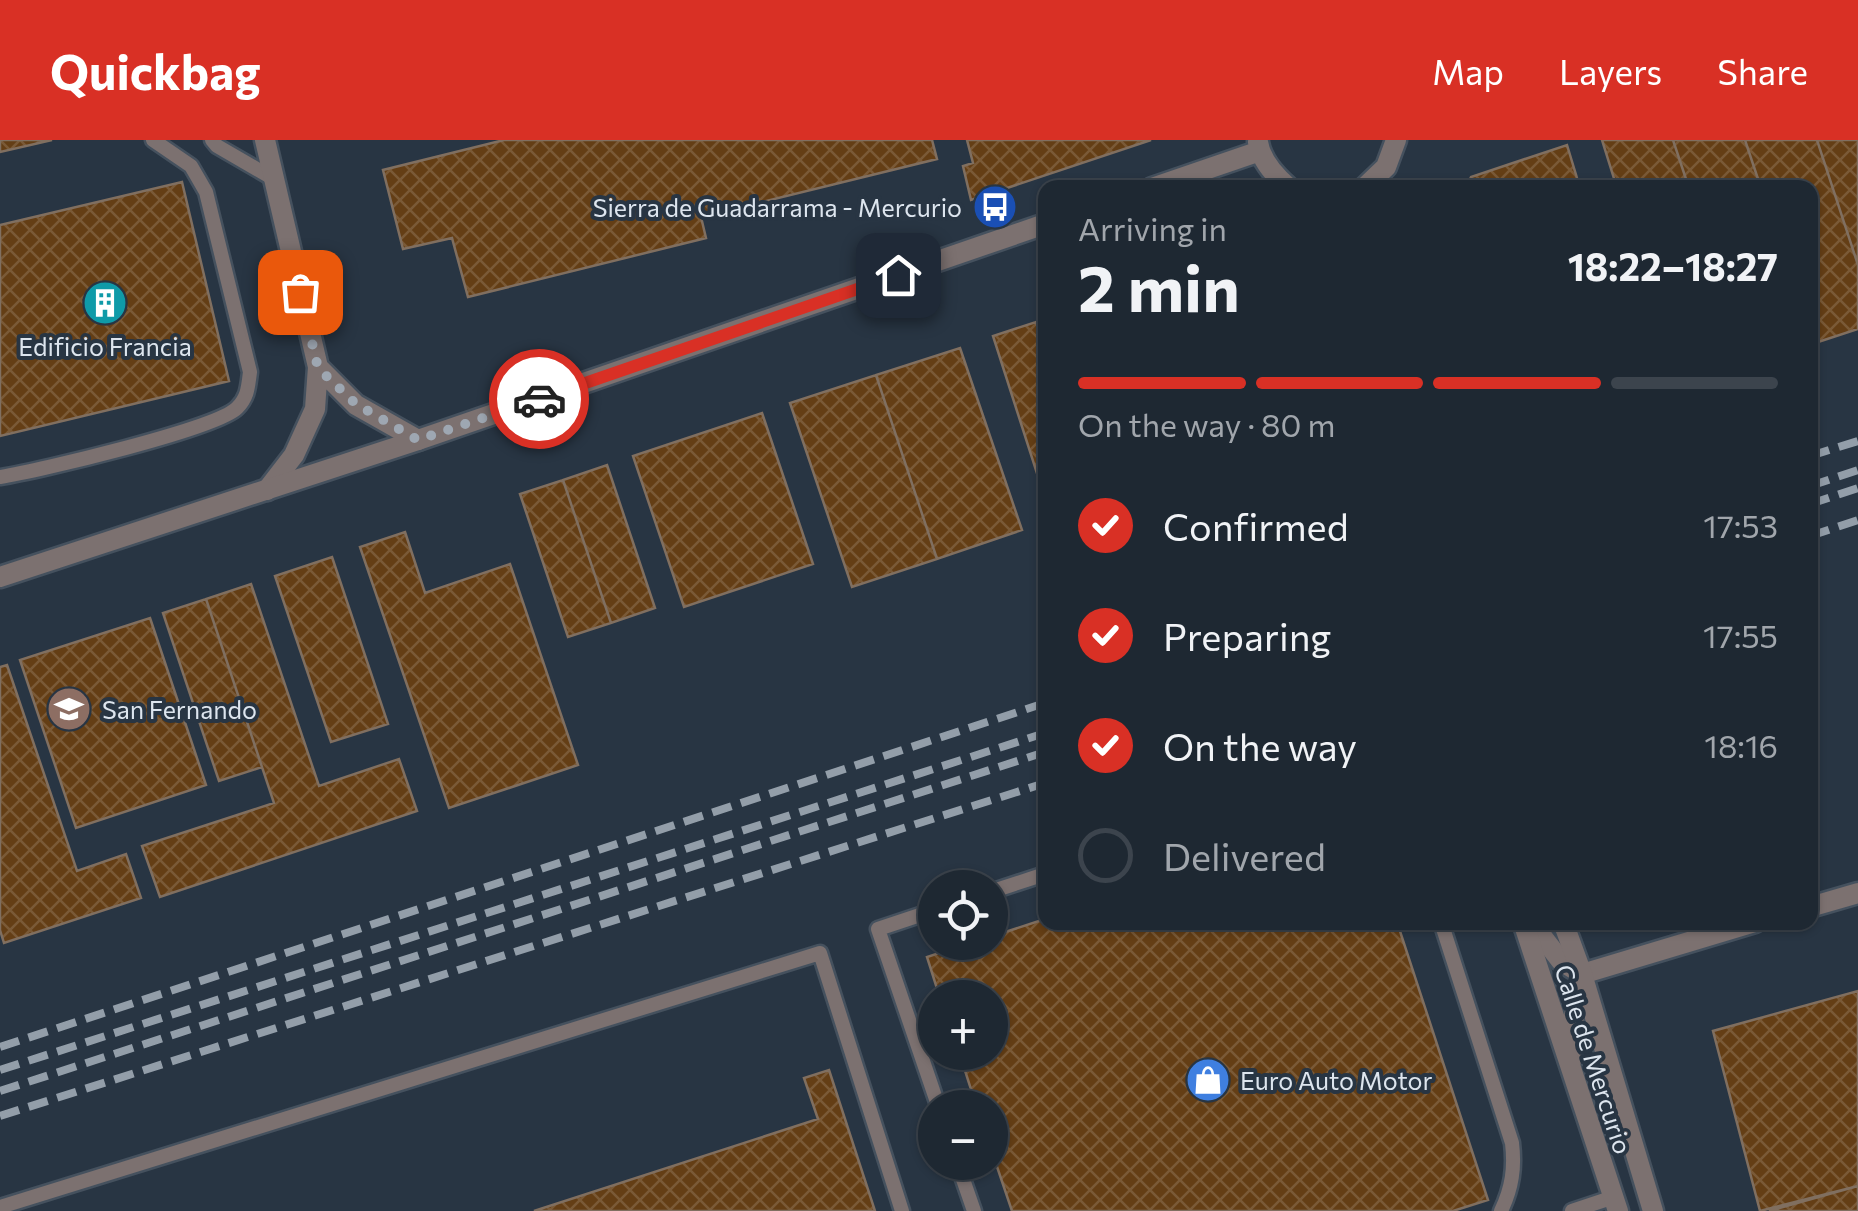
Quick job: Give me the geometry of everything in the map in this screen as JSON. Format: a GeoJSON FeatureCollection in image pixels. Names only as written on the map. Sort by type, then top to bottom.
{"type":"FeatureCollection","features":[{"type":"Feature","properties":{"kind":"street"},"geometry":{"type":"LineString","coordinates":[[265,140],[318,368],[315,408],[294,455],[267,490]]}},
{"type":"Feature","properties":{"kind":"street"},"geometry":{"type":"LineString","coordinates":[[1373,180],[1386,167],[1396,140]]}},
{"type":"Feature","properties":{"kind":"street"},"geometry":{"type":"LineString","coordinates":[[1172,180],[1259,146],[1280,180]]}},
{"type":"Feature","properties":{"kind":"street"},"geometry":{"type":"LineString","coordinates":[[0,577],[418,440],[1038,226]]}},
{"type":"Feature","properties":{"kind":"street"},"geometry":{"type":"LineString","coordinates":[[318,368],[356,404],[418,440]]}},
{"type":"Feature","properties":{"kind":"street"},"geometry":{"type":"LineString","coordinates":[[1818,905],[1858,893]]}},
{"type":"Feature","properties":{"kind":"street","name":"Calle de Mercurio"},"geometry":{"type":"LineString","coordinates":[[1525,930],[1616,1204]]}},
{"type":"Feature","properties":{"kind":"street"},"geometry":{"type":"LineString","coordinates":[[1537,930],[1561,962],[1582,974],[1729,930]]}},
{"type":"Feature","properties":{"kind":"street","name":"Calle de Mercurio"},"geometry":{"type":"LineString","coordinates":[[1565,930],[1582,974],[1653,1211]]}},
{"type":"Feature","properties":{"kind":"street"},"geometry":{"type":"LineString","coordinates":[[1571,1067],[1572,1022],[1582,974]]}},
{"type":"Feature","properties":{"kind":"lane"},"geometry":{"type":"LineString","coordinates":[[0,478],[204,424],[234,411],[247,395],[250,372],[206,192],[191,166],[152,140]]}},
{"type":"Feature","properties":{"kind":"lane"},"geometry":{"type":"LineString","coordinates":[[212,140],[274,179]]}},
{"type":"Feature","properties":{"kind":"lane"},"geometry":{"type":"LineString","coordinates":[[1008,886],[1038,876]]}},
{"type":"Feature","properties":{"kind":"lane"},"geometry":{"type":"LineString","coordinates":[[918,915],[878,928],[933,1090]]}},
{"type":"Feature","properties":{"kind":"lane"},"geometry":{"type":"LineString","coordinates":[[1444,930],[1512,1142],[1514,1167],[1501,1211]]}},
{"type":"Feature","properties":{"kind":"lane"},"geometry":{"type":"LineString","coordinates":[[0,1207],[820,953],[902,1211]]}},
{"type":"Feature","properties":{"kind":"lane"},"geometry":{"type":"LineString","coordinates":[[964,1180],[974,1211]]}},
{"type":"Feature","properties":{"kind":"lane"},"geometry":{"type":"LineString","coordinates":[[1572,1211],[1616,1204]]}},
{"type":"Feature","properties":{"kind":"building"},"geometry":{"type":"Polygon","coordinates":[[[0,140],[52,140],[0,152],[0,140]]]}},
{"type":"Feature","properties":{"kind":"building"},"geometry":{"type":"Polygon","coordinates":[[[504,140],[932,140],[937,159],[701,217],[706,238],[468,297],[452,238],[403,249],[383,170],[504,140]]]}},
{"type":"Feature","properties":{"kind":"building"},"geometry":{"type":"Polygon","coordinates":[[[967,140],[1151,140],[971,200],[963,166],[973,163],[967,140]]]}},
{"type":"Feature","properties":{"kind":"building"},"geometry":{"type":"Polygon","coordinates":[[[1602,140],[1673,140],[1686,180],[1614,180],[1602,140]]]}},
{"type":"Feature","properties":{"kind":"building"},"geometry":{"type":"Polygon","coordinates":[[[1673,140],[1745,140],[1758,180],[1686,180],[1673,140]]]}},
{"type":"Feature","properties":{"kind":"building"},"geometry":{"type":"Polygon","coordinates":[[[1745,140],[1817,140],[1858,265],[1858,329],[1818,342],[1818,180],[1758,180],[1745,140]]]}},
{"type":"Feature","properties":{"kind":"building"},"geometry":{"type":"Polygon","coordinates":[[[1817,140],[1858,140],[1858,265],[1817,140]]]}},
{"type":"Feature","properties":{"kind":"building"},"geometry":{"type":"Polygon","coordinates":[[[1567,145],[1578,180],[1470,180],[1567,145]]]}},
{"type":"Feature","properties":{"kind":"building","name":"Edificio Francia"},"geometry":{"type":"Polygon","coordinates":[[[182,182],[229,381],[0,436],[0,225],[182,182]]]}},
{"type":"Feature","properties":{"kind":"building"},"geometry":{"type":"Polygon","coordinates":[[[1036,322],[1038,328],[1038,477],[993,336],[1036,322]]]}},
{"type":"Feature","properties":{"kind":"building"},"geometry":{"type":"Polygon","coordinates":[[[960,348],[1022,530],[937,559],[876,375],[960,348]]]}},
{"type":"Feature","properties":{"kind":"building"},"geometry":{"type":"Polygon","coordinates":[[[876,375],[937,559],[852,587],[790,403],[876,375]]]}},
{"type":"Feature","properties":{"kind":"building"},"geometry":{"type":"Polygon","coordinates":[[[762,413],[813,564],[684,607],[633,456],[762,413]]]}},
{"type":"Feature","properties":{"kind":"building"},"geometry":{"type":"Polygon","coordinates":[[[607,465],[655,608],[611,623],[563,480],[607,465]]]}},
{"type":"Feature","properties":{"kind":"building"},"geometry":{"type":"Polygon","coordinates":[[[563,480],[611,623],[568,637],[520,494],[563,480]]]}},
{"type":"Feature","properties":{"kind":"building"},"geometry":{"type":"Polygon","coordinates":[[[405,532],[425,593],[510,564],[578,765],[449,808],[360,547],[405,532]]]}},
{"type":"Feature","properties":{"kind":"building"},"geometry":{"type":"Polygon","coordinates":[[[332,557],[388,724],[331,742],[275,576],[332,557]]]}},
{"type":"Feature","properties":{"kind":"building"},"geometry":{"type":"Polygon","coordinates":[[[251,584],[319,786],[399,759],[417,811],[160,897],[142,846],[274,803],[206,599],[251,584]]]}},
{"type":"Feature","properties":{"kind":"building"},"geometry":{"type":"Polygon","coordinates":[[[206,599],[262,767],[219,781],[163,613],[206,599]]]}},
{"type":"Feature","properties":{"kind":"building"},"geometry":{"type":"Polygon","coordinates":[[[150,618],[206,785],[76,828],[20,660],[150,618]]]}},
{"type":"Feature","properties":{"kind":"building"},"geometry":{"type":"Polygon","coordinates":[[[7,665],[77,871],[126,854],[141,898],[4,943],[0,930],[0,667],[7,665]]]}},
{"type":"Feature","properties":{"kind":"building","name":"Euro Auto Motor"},"geometry":{"type":"Polygon","coordinates":[[[1038,921],[1038,930],[1400,930],[1488,1200],[1453,1211],[1012,1211],[1002,1180],[1008,1180],[1008,1090],[971,1090],[965,1070],[1008,1070],[1008,980],[934,980],[928,960],[1008,960],[1008,931],[1038,921]]]}},
{"type":"Feature","properties":{"kind":"building"},"geometry":{"type":"Polygon","coordinates":[[[1858,991],[1858,1186],[1760,1211],[1713,1031],[1858,991]]]}},
{"type":"Feature","properties":{"kind":"building"},"geometry":{"type":"Polygon","coordinates":[[[829,1070],[875,1211],[534,1211],[818,1119],[804,1078],[829,1070]]]}},
{"type":"Feature","properties":{"kind":"building"},"geometry":{"type":"Polygon","coordinates":[[[1858,1186],[1858,1211],[1769,1211],[1858,1186]]]}},
{"type":"Feature","properties":{"kind":"railway"},"geometry":{"type":"LineString","coordinates":[[1818,454],[1858,441]]}},
{"type":"Feature","properties":{"kind":"railway"},"geometry":{"type":"LineString","coordinates":[[1818,483],[1858,470]]}},
{"type":"Feature","properties":{"kind":"railway"},"geometry":{"type":"LineString","coordinates":[[1818,501],[1858,488]]}},
{"type":"Feature","properties":{"kind":"railway"},"geometry":{"type":"LineString","coordinates":[[1818,533],[1858,520]]}},
{"type":"Feature","properties":{"kind":"railway"},"geometry":{"type":"LineString","coordinates":[[0,1047],[1038,705]]}},
{"type":"Feature","properties":{"kind":"railway"},"geometry":{"type":"LineString","coordinates":[[0,1070],[1038,735]]}},
{"type":"Feature","properties":{"kind":"railway"},"geometry":{"type":"LineString","coordinates":[[0,1091],[1038,754]]}},
{"type":"Feature","properties":{"kind":"railway"},"geometry":{"type":"LineString","coordinates":[[0,1116],[1038,785]]}},
{"type":"Feature","properties":{"kind":"way so far"},"geometry":{"type":"LineString","coordinates":[[300,292],[318,368],[356,404],[418,440],[539,399]]}},
{"type":"Feature","properties":{"kind":"place","name":"Sierra de Guadarrama - Mercurio"},"geometry":{"type":"Point","coordinates":[995,207]}},
{"type":"Feature","properties":{"kind":"place","name":"Edificio Francia"},"geometry":{"type":"Point","coordinates":[105,303]}},
{"type":"Feature","properties":{"kind":"place","name":"San Fernando"},"geometry":{"type":"Point","coordinates":[69,709]}},
{"type":"Feature","properties":{"kind":"place","name":"Euro Auto Motor"},"geometry":{"type":"Point","coordinates":[1208,1080]}},
{"type":"Feature","properties":{"kind":"route"},"geometry":{"type":"LineString","coordinates":[[539,399],[898,275]]}}]}
